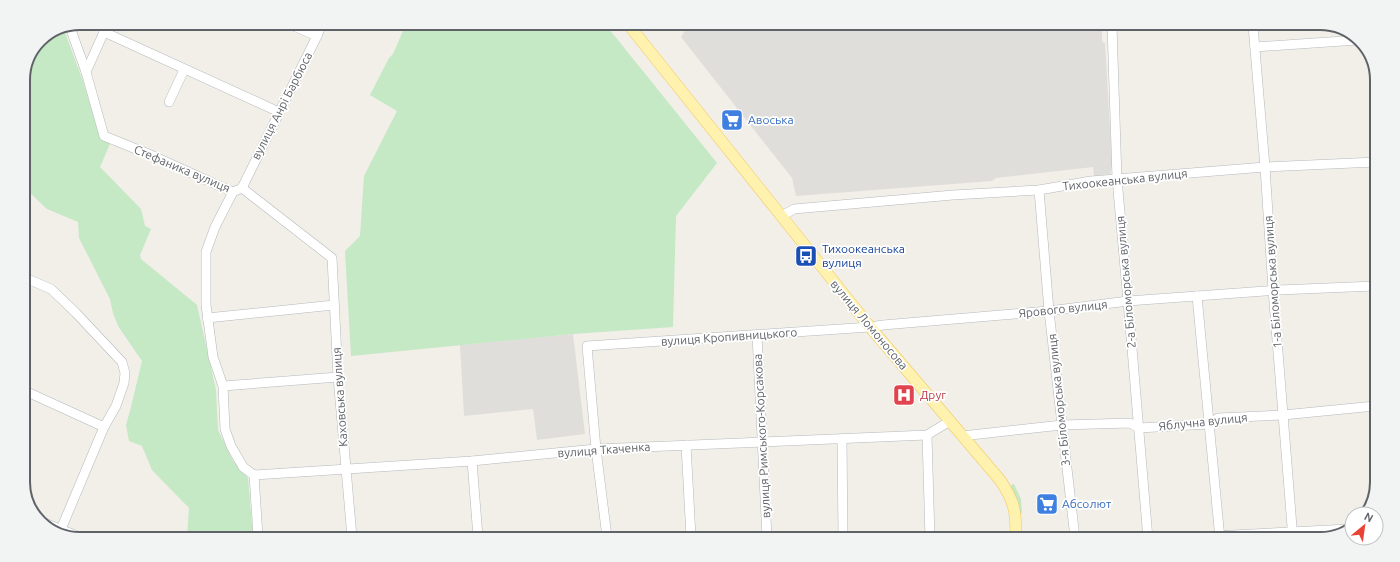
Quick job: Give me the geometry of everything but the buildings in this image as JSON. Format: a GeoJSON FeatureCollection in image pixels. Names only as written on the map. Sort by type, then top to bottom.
{"type":"FeatureCollection","features":[{"type":"Feature","properties":{"kind":"main road","name":"вулиця Ломоносова"},"geometry":{"type":"LineString","coordinates":[[633,30],[870,327],[1000,480],[1013,501],[1016,532]]}},
{"type":"Feature","properties":{"kind":"street"},"geometry":{"type":"LineString","coordinates":[[303,30],[317,36]]}},
{"type":"Feature","properties":{"kind":"street","name":"вулиця Анрі Барбюса"},"geometry":{"type":"LineString","coordinates":[[242,188],[320,30]]}},
{"type":"Feature","properties":{"kind":"street","name":"2-а Біломорська вулиця"},"geometry":{"type":"LineString","coordinates":[[1112,30],[1117,179],[1147,532]]}},
{"type":"Feature","properties":{"kind":"street","name":"1-а Біломорська вулиця"},"geometry":{"type":"LineString","coordinates":[[1253,30],[1265,167],[1292,532]]}},
{"type":"Feature","properties":{"kind":"street"},"geometry":{"type":"LineString","coordinates":[[71,31],[86,72]]}},
{"type":"Feature","properties":{"kind":"street"},"geometry":{"type":"LineString","coordinates":[[86,72],[104,32],[184,70],[279,112]]}},
{"type":"Feature","properties":{"kind":"street"},"geometry":{"type":"LineString","coordinates":[[1255,47],[1351,41]]}},
{"type":"Feature","properties":{"kind":"street"},"geometry":{"type":"LineString","coordinates":[[170,102],[184,70]]}},
{"type":"Feature","properties":{"kind":"street","name":"Стефаника вулиця"},"geometry":{"type":"LineString","coordinates":[[86,72],[104,136],[151,155],[233,192],[242,188],[332,258]]}},
{"type":"Feature","properties":{"kind":"street","name":"Тихоокеанська вулиця"},"geometry":{"type":"LineString","coordinates":[[782,218],[794,209],[945,196],[1039,190],[1091,181],[1265,167],[1370,162]]}},
{"type":"Feature","properties":{"kind":"street","name":"3-я Біломорська вулиця"},"geometry":{"type":"LineString","coordinates":[[1039,190],[1049,311],[1074,532]]}},
{"type":"Feature","properties":{"kind":"street"},"geometry":{"type":"LineString","coordinates":[[233,192],[206,252],[206,306],[213,357],[223,386],[225,429],[231,446],[243,467],[254,475],[258,532]]}},
{"type":"Feature","properties":{"kind":"street","name":"Каховська вулиця"},"geometry":{"type":"LineString","coordinates":[[332,258],[338,377],[351,532]]}},
{"type":"Feature","properties":{"kind":"street"},"geometry":{"type":"LineString","coordinates":[[30,280],[51,290],[76,313],[122,362],[125,373],[124,383],[116,406],[104,427],[61,528]]}},
{"type":"Feature","properties":{"kind":"street","name":"Ярового вулиця"},"geometry":{"type":"LineString","coordinates":[[870,327],[1049,311],[1128,301],[1273,290],[1370,286]]}},
{"type":"Feature","properties":{"kind":"street"},"geometry":{"type":"LineString","coordinates":[[1198,296],[1220,532]]}},
{"type":"Feature","properties":{"kind":"street"},"geometry":{"type":"LineString","coordinates":[[207,318],[334,304]]}},
{"type":"Feature","properties":{"kind":"street","name":"вулиця Кропивницького"},"geometry":{"type":"LineString","coordinates":[[596,449],[587,346],[870,327]]}},
{"type":"Feature","properties":{"kind":"street","name":"вулиця Римського-Корсакова"},"geometry":{"type":"LineString","coordinates":[[758,335],[767,532]]}},
{"type":"Feature","properties":{"kind":"street"},"geometry":{"type":"LineString","coordinates":[[223,386],[338,377]]}},
{"type":"Feature","properties":{"kind":"street"},"geometry":{"type":"LineString","coordinates":[[30,393],[104,427]]}},
{"type":"Feature","properties":{"kind":"street","name":"Яблучна вулиця"},"geometry":{"type":"LineString","coordinates":[[962,436],[1062,425],[1130,423],[1139,428],[1209,424],[1218,418],[1283,415],[1370,406]]}},
{"type":"Feature","properties":{"kind":"street","name":"вулиця Ткаченка"},"geometry":{"type":"LineString","coordinates":[[254,475],[472,461],[596,449],[927,435],[950,421]]}},
{"type":"Feature","properties":{"kind":"street"},"geometry":{"type":"LineString","coordinates":[[927,435],[930,532]]}},
{"type":"Feature","properties":{"kind":"street"},"geometry":{"type":"LineString","coordinates":[[842,439],[843,532]]}},
{"type":"Feature","properties":{"kind":"street"},"geometry":{"type":"LineString","coordinates":[[686,445],[691,532]]}},
{"type":"Feature","properties":{"kind":"street"},"geometry":{"type":"LineString","coordinates":[[596,449],[606,532]]}},
{"type":"Feature","properties":{"kind":"street"},"geometry":{"type":"LineString","coordinates":[[472,461],[478,532]]}},
{"type":"Feature","properties":{"kind":"shaded area"},"geometry":{"type":"Polygon","coordinates":[[[685,30],[1102,30],[1102,42],[1105,43],[1112,165],[1110,174],[1094,176],[1093,167],[996,178],[992,181],[796,196],[792,178],[681,37],[685,30]]]}},
{"type":"Feature","properties":{"kind":"shaded area"},"geometry":{"type":"Polygon","coordinates":[[[573,334],[585,434],[537,440],[533,409],[464,416],[460,345],[573,334]]]}},
{"type":"Feature","properties":{"kind":"green space"},"geometry":{"type":"Polygon","coordinates":[[[403,30],[610,30],[717,163],[676,216],[673,327],[573,334],[351,356],[345,251],[360,236],[364,176],[397,111],[370,95],[389,58],[393,54],[403,30]]]}},
{"type":"Feature","properties":{"kind":"green space"},"geometry":{"type":"Polygon","coordinates":[[[65,33],[83,81],[100,138],[110,144],[100,167],[141,209],[145,226],[151,229],[140,255],[141,259],[197,305],[216,390],[218,430],[233,461],[248,478],[253,532],[187,532],[189,508],[152,470],[142,446],[129,441],[126,425],[142,361],[118,326],[110,299],[79,238],[78,222],[47,209],[30,193],[31,70],[38,52],[52,38],[65,33]]]}},
{"type":"Feature","properties":{"kind":"green space"},"geometry":{"type":"Polygon","coordinates":[[[1013,484],[1021,499],[1022,513],[1019,513],[1017,499],[1010,486],[1013,484]]]}},
{"type":"Feature","properties":{"kind":"place","name":"Авоська"},"geometry":{"type":"Point","coordinates":[732,120]}},
{"type":"Feature","properties":{"kind":"place","name":"Тихоокеанська вулиця"},"geometry":{"type":"Point","coordinates":[806,256]}},
{"type":"Feature","properties":{"kind":"place","name":"Друг"},"geometry":{"type":"Point","coordinates":[904,395]}},
{"type":"Feature","properties":{"kind":"place","name":"Абсолют"},"geometry":{"type":"Point","coordinates":[1047,504]}}]}
